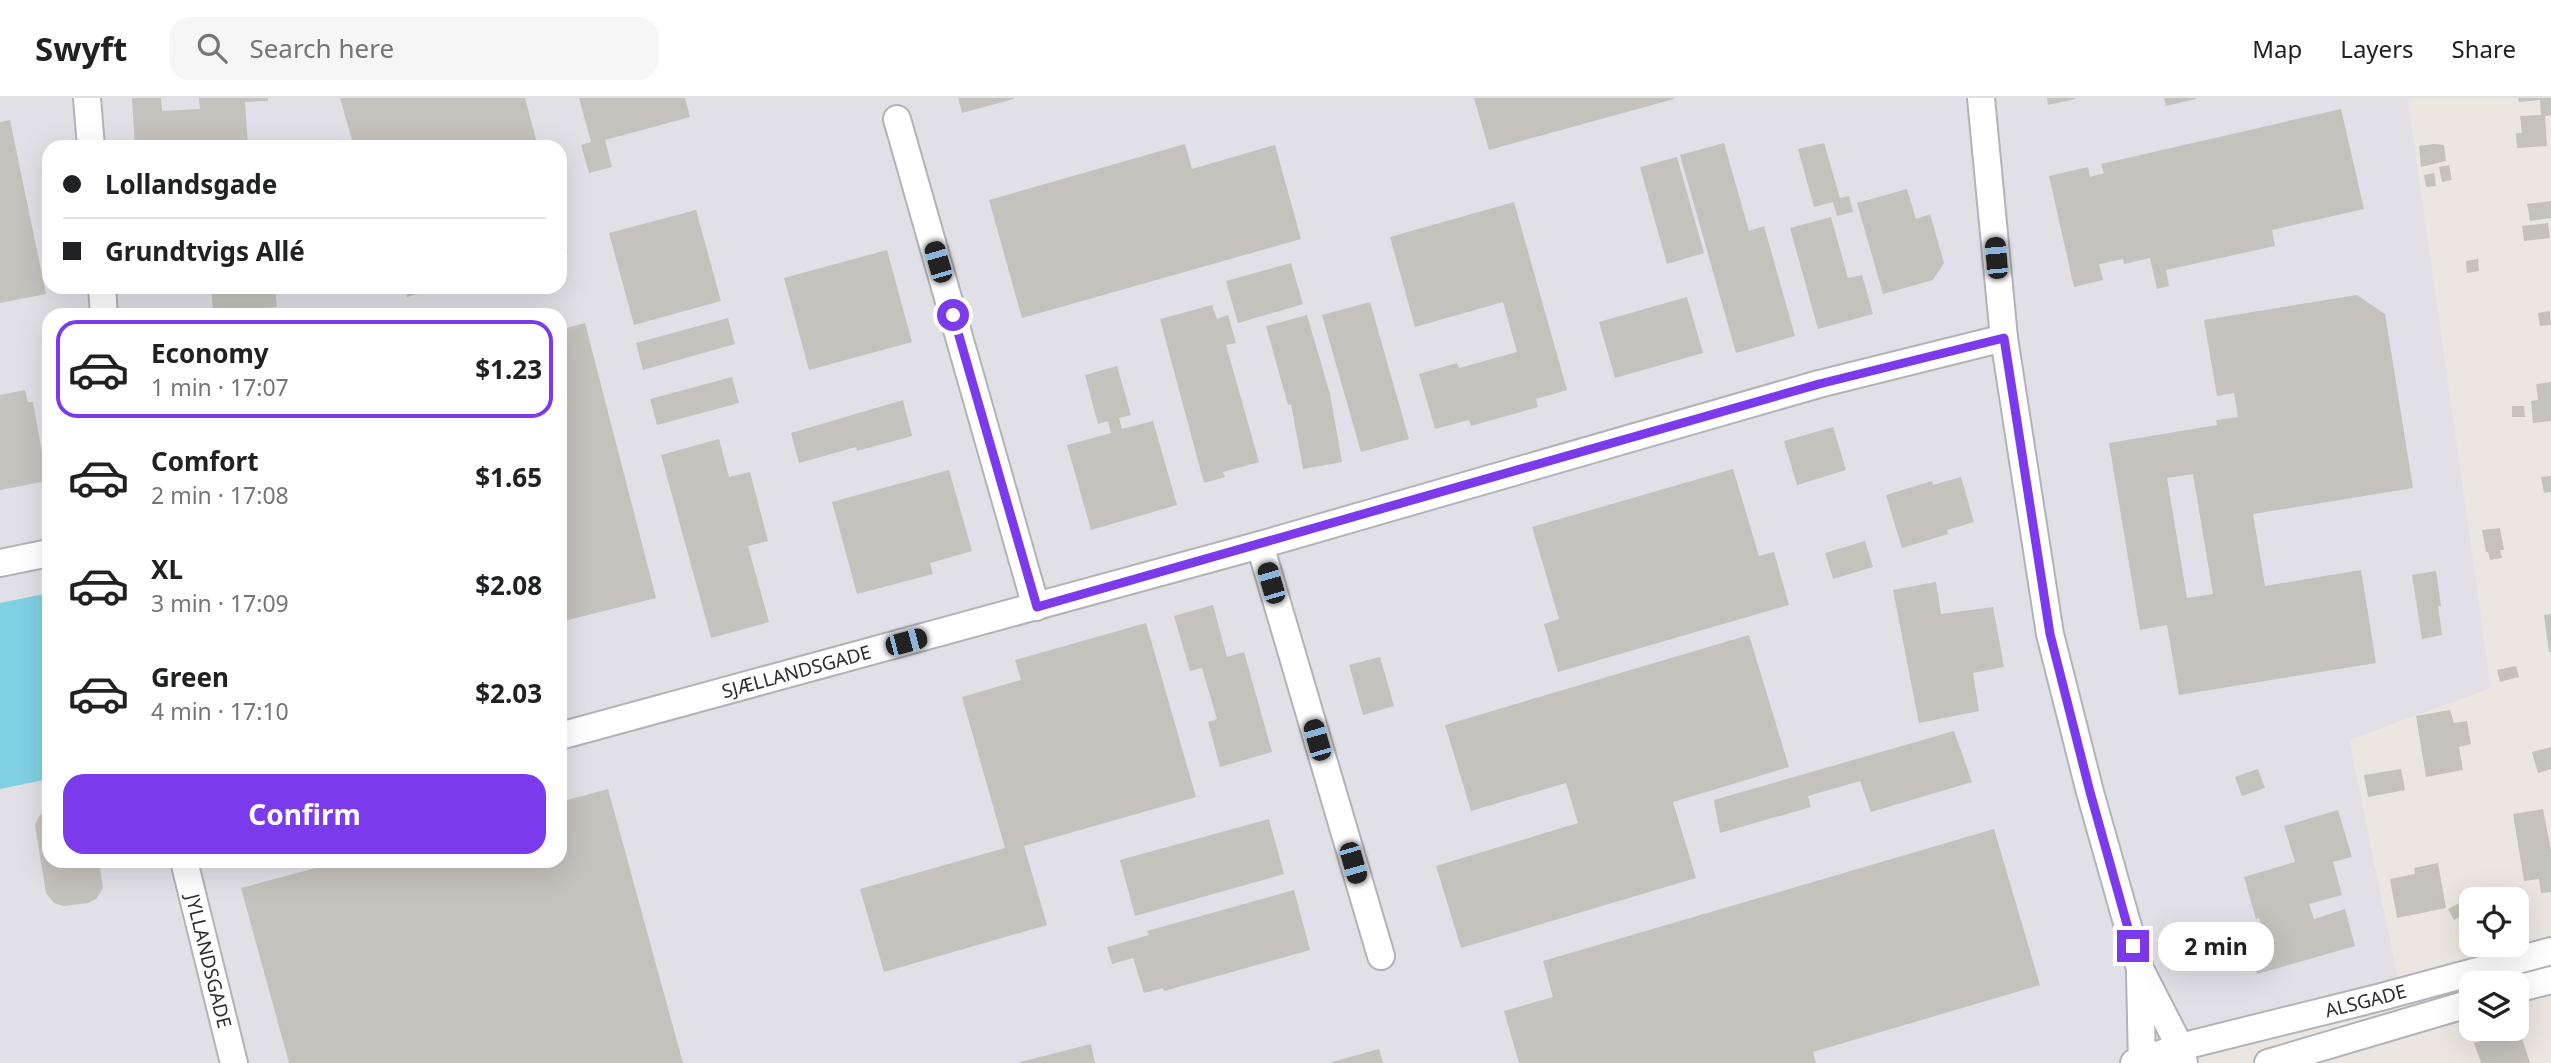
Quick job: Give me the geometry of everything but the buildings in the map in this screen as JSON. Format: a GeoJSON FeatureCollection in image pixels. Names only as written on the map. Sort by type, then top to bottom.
{"type":"FeatureCollection","features":[{"type":"Feature","properties":{"kind":"street"},"geometry":{"type":"LineString","coordinates":[[87,98],[90,140]]}},
{"type":"Feature","properties":{"kind":"street"},"geometry":{"type":"LineString","coordinates":[[1981,98],[2004,338],[2050,634],[2162,1060]]}},
{"type":"Feature","properties":{"kind":"street"},"geometry":{"type":"LineString","coordinates":[[897,119],[1037,607]]}},
{"type":"Feature","properties":{"kind":"street","name":"SJÆLLANDSGADE"},"geometry":{"type":"LineString","coordinates":[[567,734],[1260,545],[1819,384],[2004,338]]}},
{"type":"Feature","properties":{"kind":"street"},"geometry":{"type":"LineString","coordinates":[[1260,545],[1381,956]]}},
{"type":"Feature","properties":{"kind":"street"},"geometry":{"type":"LineString","coordinates":[[0,563],[42,554]]}},
{"type":"Feature","properties":{"kind":"street","name":"JYLLANDSGADE"},"geometry":{"type":"LineString","coordinates":[[186,868],[234,1063]]}},
{"type":"Feature","properties":{"kind":"street","name":"ALSGADE"},"geometry":{"type":"LineString","coordinates":[[2162,1060],[2551,951]]}},
{"type":"Feature","properties":{"kind":"street"},"geometry":{"type":"LineString","coordinates":[[2140,969],[2162,1060]]}},
{"type":"Feature","properties":{"kind":"street"},"geometry":{"type":"LineString","coordinates":[[2529,986],[2551,980]]}},
{"type":"Feature","properties":{"kind":"street","name":"ALSGADE"},"geometry":{"type":"LineString","coordinates":[[2268,1063],[2459,1007]]}},
{"type":"Feature","properties":{"kind":"shaded area"},"geometry":{"type":"Polygon","coordinates":[[[0,98],[2408,98],[2491,688],[2349,740],[2401,993],[2157,1063],[0,1063],[0,98]]]}},
{"type":"Feature","properties":{"kind":"water"},"geometry":{"type":"Polygon","coordinates":[[[42,594],[42,780],[0,789],[0,603],[42,594]]]}},
{"type":"Feature","properties":{"kind":"route"},"geometry":{"type":"LineString","coordinates":[[953,315],[1037,607],[1819,384],[2004,338],[2050,634],[2133,946]]}}]}
